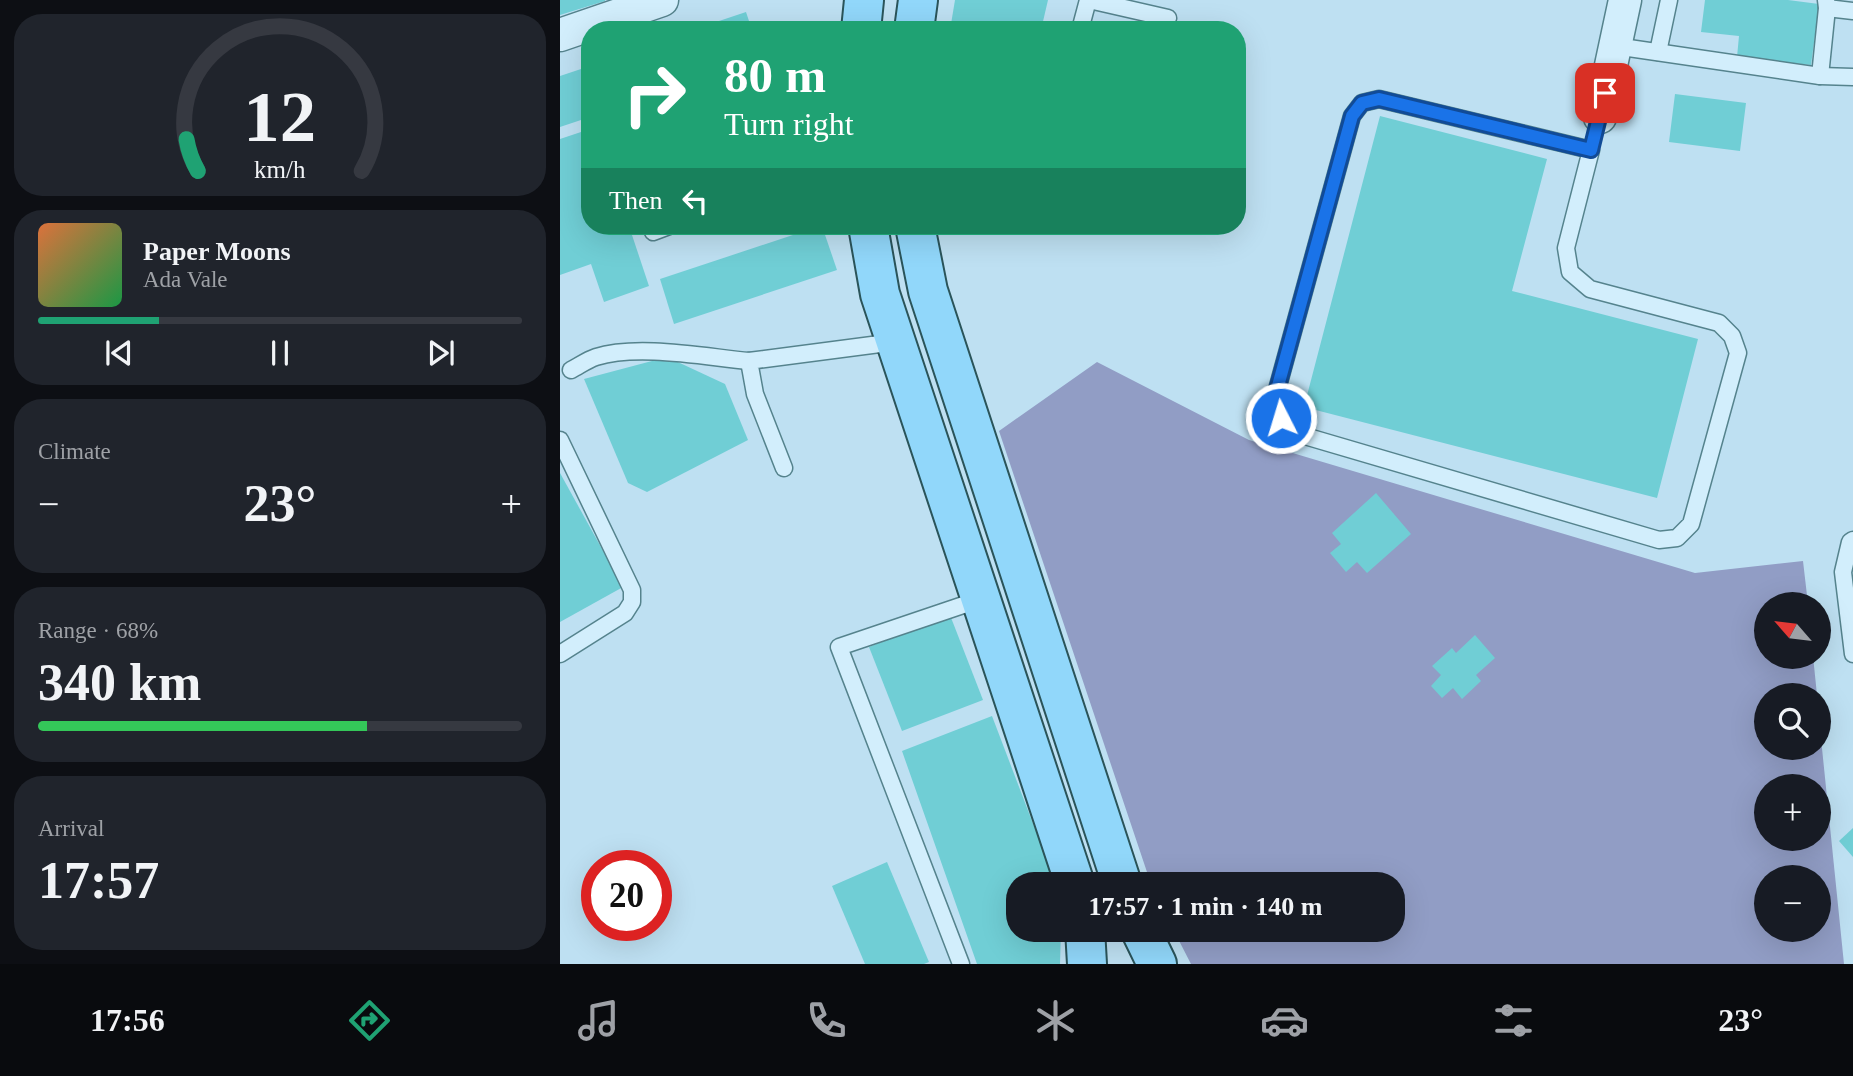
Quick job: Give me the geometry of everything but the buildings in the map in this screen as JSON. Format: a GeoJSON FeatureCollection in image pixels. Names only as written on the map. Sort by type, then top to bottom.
{"type":"FeatureCollection","features":[{"type":"Feature","properties":{"kind":"main road"},"geometry":{"type":"LineString","coordinates":[[862,21],[864,0]]}},
{"type":"Feature","properties":{"kind":"main road"},"geometry":{"type":"LineString","coordinates":[[915,21],[918,0]]}},
{"type":"Feature","properties":{"kind":"main road"},"geometry":{"type":"LineString","coordinates":[[870,235],[880,294],[1071,872]]}},
{"type":"Feature","properties":{"kind":"main road"},"geometry":{"type":"LineString","coordinates":[[917,235],[928,291],[1118,872]]}},
{"type":"Feature","properties":{"kind":"main road"},"geometry":{"type":"LineString","coordinates":[[1086,942],[1087,964]]}},
{"type":"Feature","properties":{"kind":"main road"},"geometry":{"type":"LineString","coordinates":[[1146,942],[1157,964]]}},
{"type":"Feature","properties":{"kind":"street"},"geometry":{"type":"LineString","coordinates":[[601,21],[662,0]]}},
{"type":"Feature","properties":{"kind":"street"},"geometry":{"type":"LineString","coordinates":[[1595,134],[1625,0]]}},
{"type":"Feature","properties":{"kind":"street"},"geometry":{"type":"LineString","coordinates":[[560,35],[581,28]]}},
{"type":"Feature","properties":{"kind":"lane"},"geometry":{"type":"LineString","coordinates":[[1082,21],[1088,0],[1168,18]]}},
{"type":"Feature","properties":{"kind":"lane"},"geometry":{"type":"LineString","coordinates":[[1658,52],[1669,0]]}},
{"type":"Feature","properties":{"kind":"lane"},"geometry":{"type":"LineString","coordinates":[[1821,76],[1827,4],[1853,11]]}},
{"type":"Feature","properties":{"kind":"lane"},"geometry":{"type":"LineString","coordinates":[[1615,46],[1821,76],[1853,78]]}},
{"type":"Feature","properties":{"kind":"lane"},"geometry":{"type":"LineString","coordinates":[[1379,99],[1595,134],[1566,248],[1570,272],[1590,289],[1719,323],[1732,336],[1738,353],[1691,524],[1677,538],[1659,540],[1298,434],[1281,418],[1275,397],[1352,116],[1362,103],[1379,99]]}},
{"type":"Feature","properties":{"kind":"lane"},"geometry":{"type":"LineString","coordinates":[[571,370],[592,358],[615,352],[749,361],[896,342]]}},
{"type":"Feature","properties":{"kind":"lane"},"geometry":{"type":"LineString","coordinates":[[749,361],[755,394],[784,468]]}},
{"type":"Feature","properties":{"kind":"lane"},"geometry":{"type":"LineString","coordinates":[[560,440],[632,590],[632,602],[625,612],[560,653]]}},
{"type":"Feature","properties":{"kind":"lane"},"geometry":{"type":"LineString","coordinates":[[1853,540],[1850,542],[1843,572],[1853,654]]}},
{"type":"Feature","properties":{"kind":"lane"},"geometry":{"type":"LineString","coordinates":[[961,964],[839,647],[982,599]]}},
{"type":"Feature","properties":{"kind":"shaded area"},"geometry":{"type":"Polygon","coordinates":[[[1097,362],[1249,440],[1695,573],[1803,561],[1807,592],[1754,592],[1754,669],[1814,669],[1816,683],[1754,683],[1754,760],[1823,760],[1825,774],[1754,774],[1754,851],[1831,851],[1831,836],[1844,964],[1191,964],[1180,942],[1405,942],[1405,872],[1147,872],[999,431],[1097,362]]]}},
{"type":"Feature","properties":{"kind":"route"},"geometry":{"type":"LineString","coordinates":[[1281,418],[1275,397],[1352,116],[1362,103],[1379,99],[1591,150],[1605,93]]}}]}
